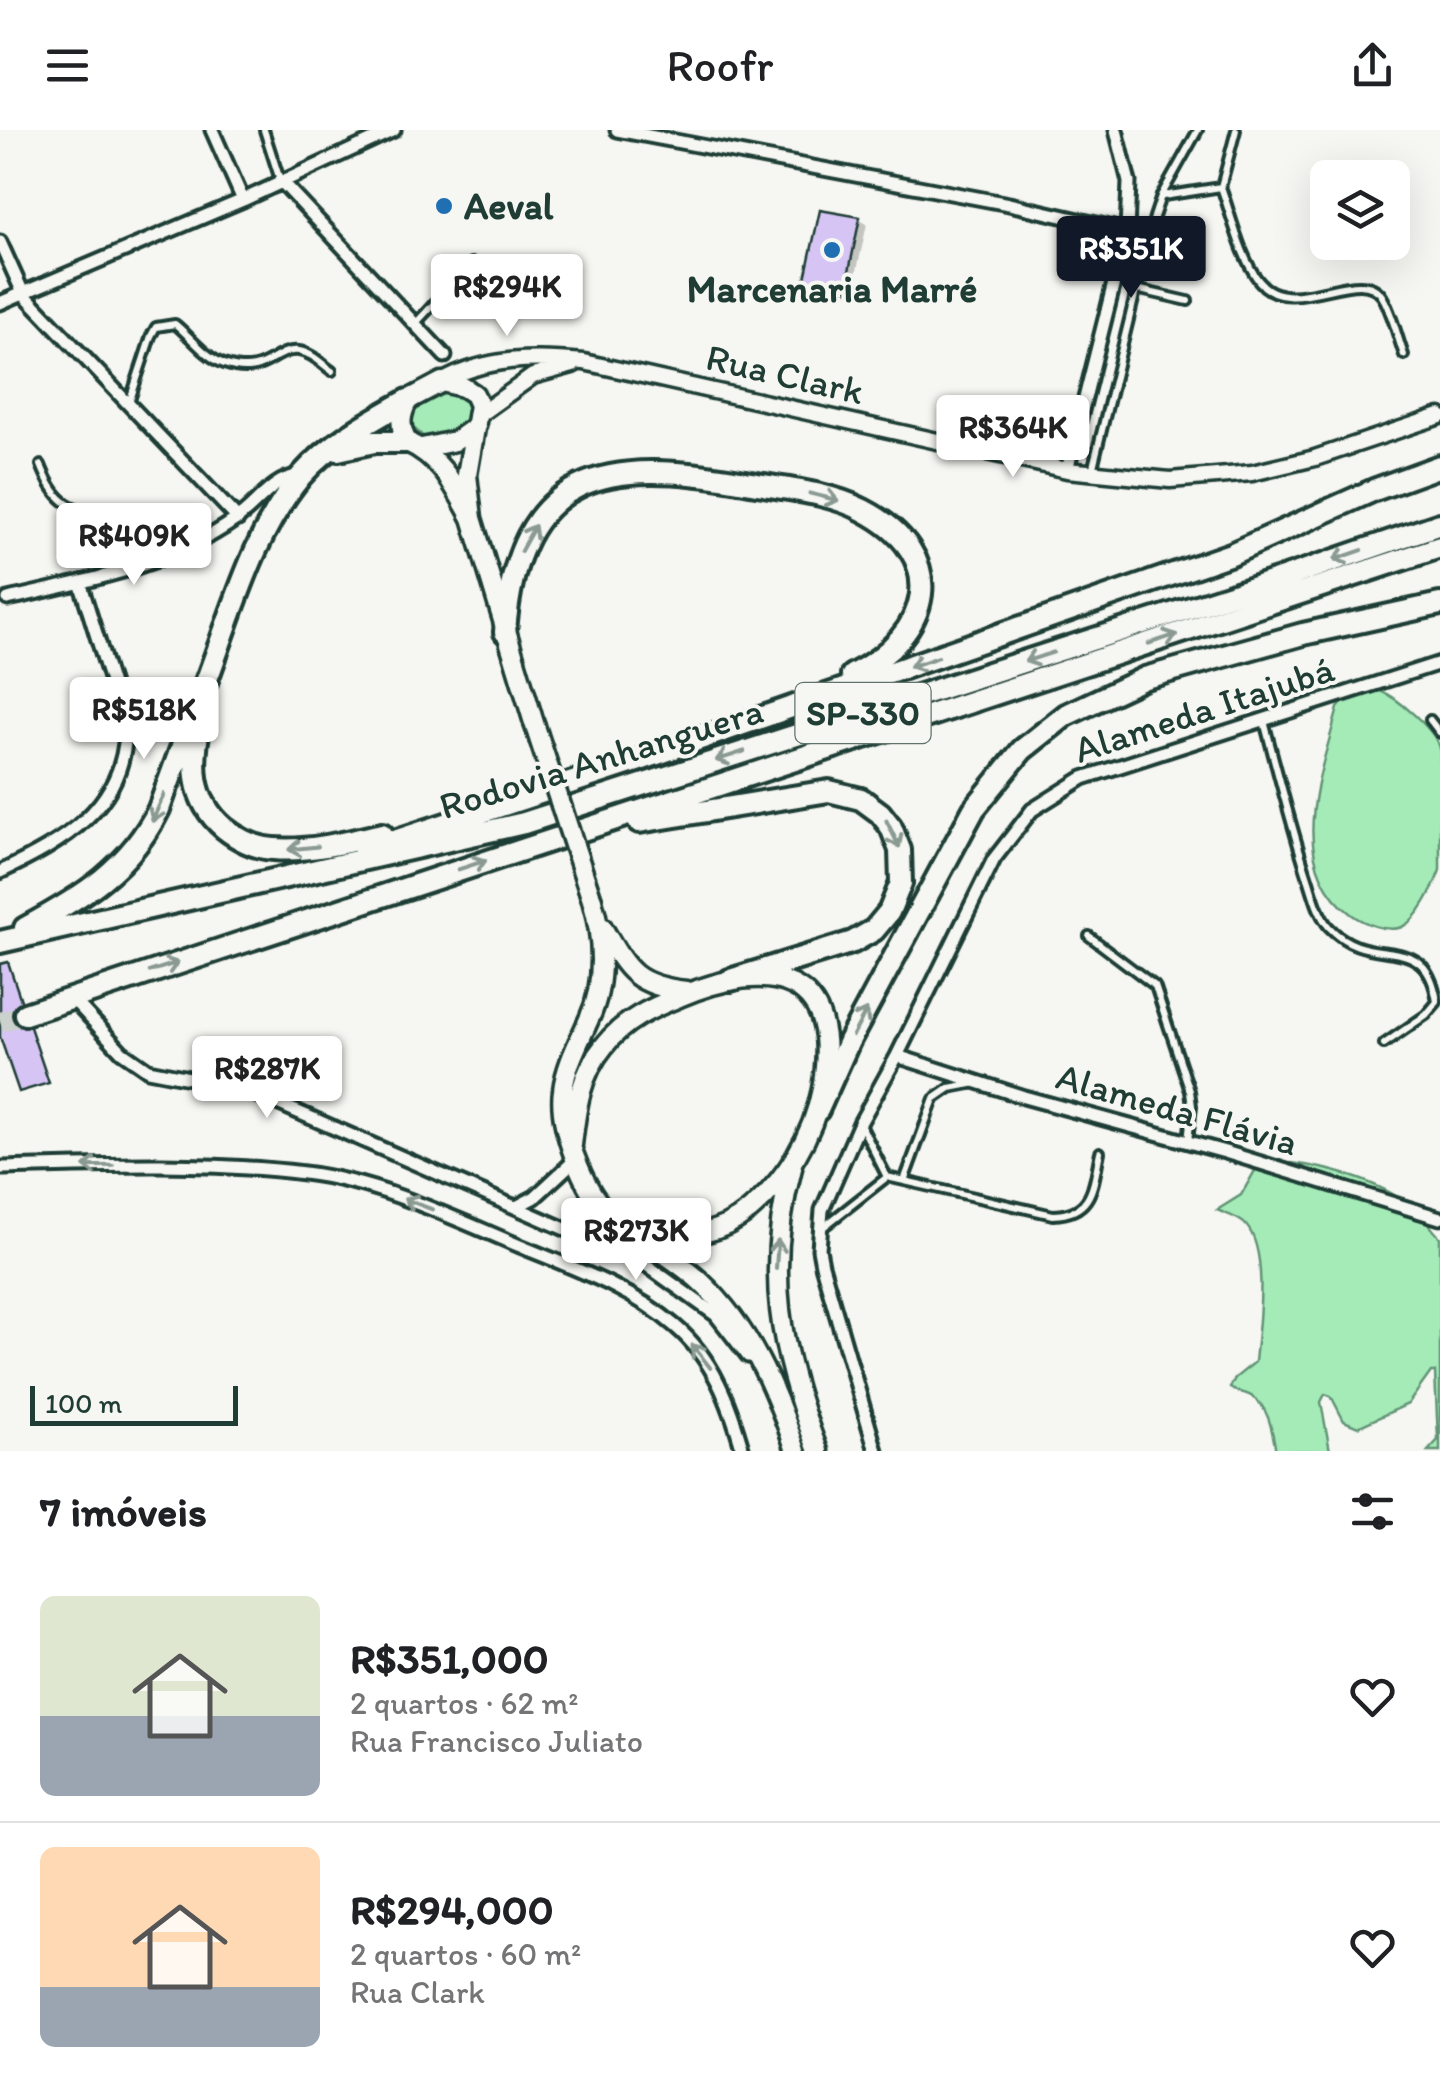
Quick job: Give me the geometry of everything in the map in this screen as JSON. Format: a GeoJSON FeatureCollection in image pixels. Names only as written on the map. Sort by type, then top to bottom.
{"type":"FeatureCollection","features":[{"type":"Feature","properties":{"kind":"highway"},"geometry":{"type":"LineString","coordinates":[[0,942],[94,888],[122,864],[144,837],[159,808],[254,550],[301,477],[322,455],[408,400]]}},
{"type":"Feature","properties":{"kind":"highway"},"geometry":{"type":"LineString","coordinates":[[322,455],[374,442],[414,445]]}},
{"type":"Feature","properties":{"kind":"highway"},"geometry":{"type":"LineString","coordinates":[[280,881],[654,756],[1230,554],[1374,490],[1440,466]]}},
{"type":"Feature","properties":{"kind":"highway"},"geometry":{"type":"LineString","coordinates":[[505,632],[512,577],[531,530],[560,499],[598,478],[631,471],[686,471],[819,495],[862,510],[892,528],[915,561],[921,598],[913,624],[890,652],[793,706]]}},
{"type":"Feature","properties":{"kind":"highway","name":"Rodovia Anhanguera"},"geometry":{"type":"LineString","coordinates":[[0,942],[524,823],[1440,524]]}},
{"type":"Feature","properties":{"kind":"highway","name":"Rodovia Anhanguera"},"geometry":{"type":"LineString","coordinates":[[25,1014],[1440,547]]}},
{"type":"Feature","properties":{"kind":"highway"},"geometry":{"type":"LineString","coordinates":[[818,1110],[850,1041],[974,809],[1022,750],[1066,714],[1144,678],[1304,634],[1440,604]]}},
{"type":"Feature","properties":{"kind":"highway"},"geometry":{"type":"LineString","coordinates":[[217,652],[198,732],[194,771],[199,798],[232,834],[257,846],[288,850],[467,816]]}},
{"type":"Feature","properties":{"kind":"highway"},"geometry":{"type":"LineString","coordinates":[[538,843],[802,793],[845,793],[871,806],[890,826],[902,858],[899,890],[885,918],[853,942],[730,980]]}},
{"type":"Feature","properties":{"kind":"main road"},"geometry":{"type":"LineString","coordinates":[[472,518],[452,482],[414,445],[400,419],[408,400],[442,382],[474,394],[478,420],[467,475],[472,518],[595,909],[624,966],[636,978],[652,986],[691,992]]}},
{"type":"Feature","properties":{"kind":"main road"},"geometry":{"type":"LineString","coordinates":[[414,445],[455,441],[478,420]]}},
{"type":"Feature","properties":{"kind":"main road"},"geometry":{"type":"LineString","coordinates":[[595,909],[601,964],[598,991],[562,1091],[562,1113],[574,1152],[586,1180],[610,1217],[698,1278],[740,1325],[766,1372],[796,1451]]}},
{"type":"Feature","properties":{"kind":"main road"},"geometry":{"type":"LineString","coordinates":[[574,1152],[578,1098],[588,1069],[624,1025],[654,1007],[730,980],[760,976],[793,985],[817,1007],[828,1058],[818,1110],[795,1158],[769,1194],[744,1215],[710,1234],[668,1235],[638,1229],[610,1217]]}},
{"type":"Feature","properties":{"kind":"main road"},"geometry":{"type":"LineString","coordinates":[[795,1158],[781,1211],[776,1294],[789,1366],[818,1451]]}},
{"type":"Feature","properties":{"kind":"street"},"geometry":{"type":"LineString","coordinates":[[212,130],[243,200]]}},
{"type":"Feature","properties":{"kind":"street"},"geometry":{"type":"LineString","coordinates":[[0,303],[243,200],[394,130]]}},
{"type":"Feature","properties":{"kind":"street"},"geometry":{"type":"LineString","coordinates":[[617,130],[1008,204],[1126,231]]}},
{"type":"Feature","properties":{"kind":"street"},"geometry":{"type":"LineString","coordinates":[[1068,470],[1126,231],[1129,182],[1116,130]]}},
{"type":"Feature","properties":{"kind":"street"},"geometry":{"type":"LineString","coordinates":[[280,180],[445,356]]}},
{"type":"Feature","properties":{"kind":"street"},"geometry":{"type":"LineString","coordinates":[[0,242],[23,293],[238,519]]}},
{"type":"Feature","properties":{"kind":"street","name":"Rua Clark"},"geometry":{"type":"LineString","coordinates":[[442,382],[460,372],[526,358],[584,362],[1068,470],[1170,480],[1252,473],[1315,458],[1440,416]]}},
{"type":"Feature","properties":{"kind":"street","name":"Rua Clark"},"geometry":{"type":"LineString","coordinates":[[478,420],[533,376],[584,362]]}},
{"type":"Feature","properties":{"kind":"street"},"geometry":{"type":"LineString","coordinates":[[8,599],[176,555],[238,519],[282,480],[301,477]]}},
{"type":"Feature","properties":{"kind":"street"},"geometry":{"type":"LineString","coordinates":[[0,872],[39,854],[96,808],[114,785],[126,754],[126,730],[80,582]]}},
{"type":"Feature","properties":{"kind":"street","name":"Alameda Itajubá"},"geometry":{"type":"LineString","coordinates":[[818,1230],[822,1210],[860,1123],[994,859],[1032,810],[1083,778],[1440,664]]}},
{"type":"Feature","properties":{"kind":"street"},"geometry":{"type":"LineString","coordinates":[[72,998],[122,1052],[148,1070],[236,1088],[275,1102],[645,1264],[716,1316],[750,1359],[766,1372]]}},
{"type":"Feature","properties":{"kind":"street","name":"Alameda Flávia"},"geometry":{"type":"LineString","coordinates":[[897,1056],[1440,1218]]}},
{"type":"Feature","properties":{"kind":"street"},"geometry":{"type":"LineString","coordinates":[[516,1207],[535,1197],[574,1152]]}},
{"type":"Feature","properties":{"kind":"street"},"geometry":{"type":"LineString","coordinates":[[0,1168],[224,1165],[310,1174],[387,1193],[592,1276],[676,1326],[715,1376],[730,1406],[740,1449]]}},
{"type":"Feature","properties":{"kind":"street"},"geometry":{"type":"LineString","coordinates":[[818,1230],[818,1249],[836,1320],[876,1451]]}},
{"type":"Feature","properties":{"kind":"lane"},"geometry":{"type":"LineString","coordinates":[[264,130],[280,180]]}},
{"type":"Feature","properties":{"kind":"lane"},"geometry":{"type":"LineString","coordinates":[[1092,472],[1161,196],[1198,130]]}},
{"type":"Feature","properties":{"kind":"lane"},"geometry":{"type":"LineString","coordinates":[[1236,130],[1221,186],[1260,282],[1278,295],[1291,297],[1358,286],[1375,288],[1383,297],[1404,355]]}},
{"type":"Feature","properties":{"kind":"lane"},"geometry":{"type":"LineString","coordinates":[[1161,196],[1221,186]]}},
{"type":"Feature","properties":{"kind":"lane"},"geometry":{"type":"LineString","coordinates":[[415,324],[472,263]]}},
{"type":"Feature","properties":{"kind":"lane"},"geometry":{"type":"LineString","coordinates":[[1136,290],[1188,300]]}},
{"type":"Feature","properties":{"kind":"lane"},"geometry":{"type":"LineString","coordinates":[[129,404],[151,336],[156,327],[166,324],[175,324],[218,362],[235,367],[267,365],[286,352],[300,351],[332,371]]}},
{"type":"Feature","properties":{"kind":"lane"},"geometry":{"type":"LineString","coordinates":[[42,465],[50,488],[66,504],[79,511],[131,517],[147,524],[176,555]]}},
{"type":"Feature","properties":{"kind":"lane"},"geometry":{"type":"LineString","coordinates":[[1264,720],[1294,836],[1324,922],[1338,937],[1360,948],[1392,955],[1409,954],[1424,964],[1434,984],[1437,1002],[1426,1015],[1384,1044]]}},
{"type":"Feature","properties":{"kind":"lane"},"geometry":{"type":"LineString","coordinates":[[1430,720],[1440,733]]}},
{"type":"Feature","properties":{"kind":"lane"},"geometry":{"type":"LineString","coordinates":[[1088,936],[1146,977],[1162,1000],[1190,1091],[1188,1142]]}},
{"type":"Feature","properties":{"kind":"lane"},"geometry":{"type":"LineString","coordinates":[[904,1181],[934,1098],[950,1088],[978,1083]]}},
{"type":"Feature","properties":{"kind":"lane"},"geometry":{"type":"LineString","coordinates":[[860,1123],[888,1177],[1053,1215],[1070,1214],[1082,1208],[1091,1194],[1100,1152]]}},
{"type":"Feature","properties":{"kind":"lane"},"geometry":{"type":"LineString","coordinates":[[818,1230],[888,1177]]}},
{"type":"Feature","properties":{"kind":"green space"},"geometry":{"type":"Polygon","coordinates":[[[432,391],[456,391],[469,405],[468,414],[455,431],[425,438],[410,425],[418,400],[432,391]]]}},
{"type":"Feature","properties":{"kind":"green space"},"geometry":{"type":"Polygon","coordinates":[[[1380,691],[1414,715],[1440,748],[1440,870],[1420,910],[1396,929],[1382,928],[1351,914],[1331,893],[1318,870],[1313,844],[1317,789],[1338,708],[1356,694],[1380,691]]]}},
{"type":"Feature","properties":{"kind":"green space"},"geometry":{"type":"Polygon","coordinates":[[[1292,1163],[1342,1173],[1392,1194],[1419,1213],[1440,1237],[1440,1451],[1428,1451],[1438,1440],[1435,1372],[1431,1372],[1408,1404],[1358,1427],[1344,1421],[1331,1396],[1325,1394],[1321,1402],[1330,1451],[1276,1451],[1263,1408],[1253,1397],[1230,1388],[1235,1378],[1255,1362],[1260,1270],[1253,1236],[1245,1224],[1217,1210],[1241,1195],[1256,1169],[1292,1163]]]}},
{"type":"Feature","properties":{"kind":"building","name":"Marcenaria Marré"},"geometry":{"type":"Polygon","coordinates":[[[820,210],[860,217],[845,291],[804,283],[820,210]]]}},
{"type":"Feature","properties":{"kind":"building"},"geometry":{"type":"Polygon","coordinates":[[[8,962],[49,1083],[19,1092],[0,1037],[0,964],[8,962]]]}},
{"type":"Feature","properties":{"kind":"tunnel"},"geometry":{"type":"LineString","coordinates":[[0,1022],[25,1014]]}},
{"type":"Feature","properties":{"kind":"place","name":"Aeval"},"geometry":{"type":"Point","coordinates":[444,206]}},
{"type":"Feature","properties":{"kind":"place","name":"Marcenaria Marré"},"geometry":{"type":"Point","coordinates":[832,250]}}]}
